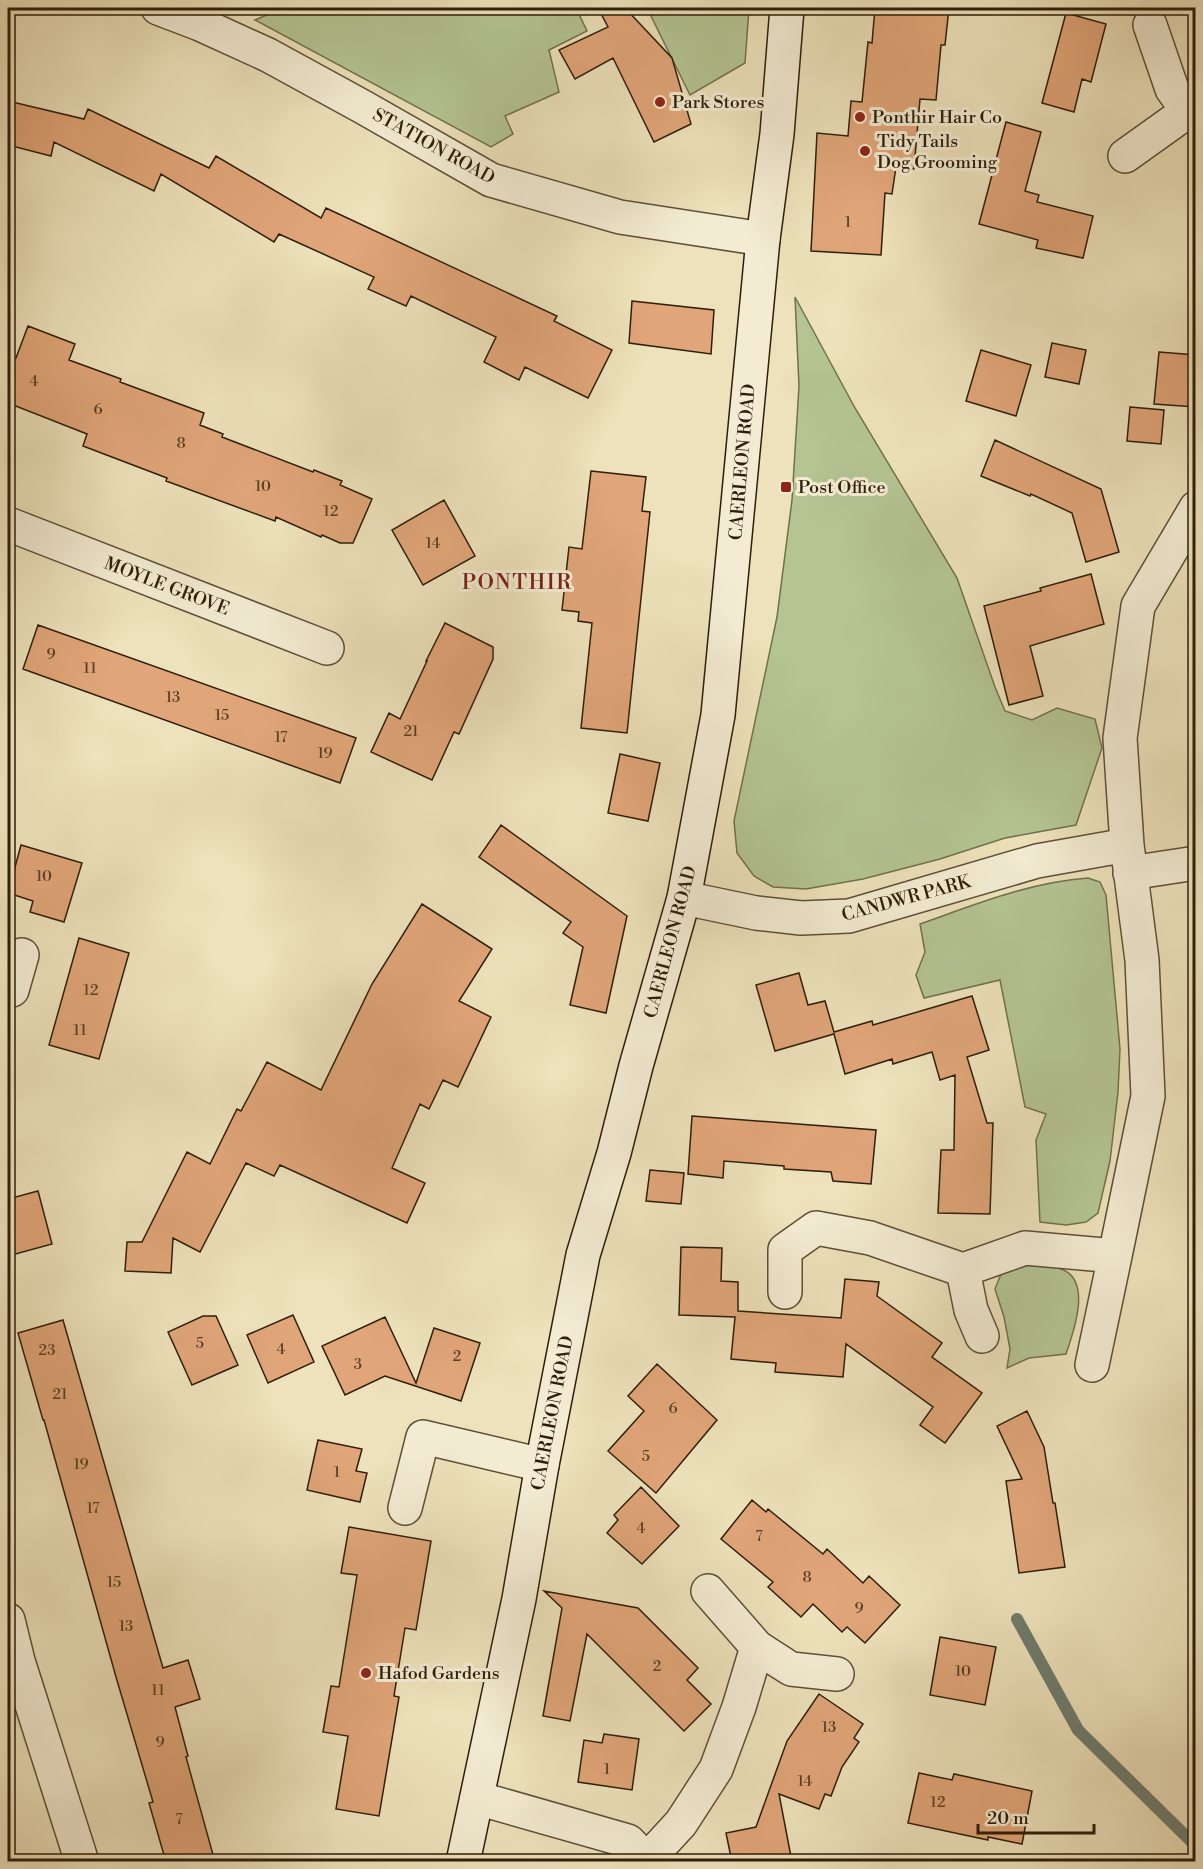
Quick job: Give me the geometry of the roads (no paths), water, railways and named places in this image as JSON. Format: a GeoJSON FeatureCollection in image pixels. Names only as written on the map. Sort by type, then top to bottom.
{"type":"FeatureCollection","features":[{"type":"Feature","properties":{"kind":"street","name":"STATION ROAD"},"geometry":{"type":"LineString","coordinates":[[158,8],[268,55],[491,180],[620,217],[763,239]]}},
{"type":"Feature","properties":{"kind":"street","name":"CAERLEON ROAD"},"geometry":{"type":"LineString","coordinates":[[463,1862],[519,1599],[542,1465],[583,1256],[614,1153],[636,1066],[684,898],[718,715],[763,239],[777,134],[787,8]]}},
{"type":"Feature","properties":{"kind":"street"},"geometry":{"type":"LineString","coordinates":[[1125,156],[1192,112],[1172,89],[1150,25]]}},
{"type":"Feature","properties":{"kind":"street"},"geometry":{"type":"LineString","coordinates":[[1092,1365],[1148,1096],[1142,960],[1129,859],[1120,738],[1138,606],[1196,508]]}},
{"type":"Feature","properties":{"kind":"street","name":"MOYLE GROVE"},"geometry":{"type":"LineString","coordinates":[[8,524],[327,648]]}},
{"type":"Feature","properties":{"kind":"street","name":"CANDWR PARK"},"geometry":{"type":"LineString","coordinates":[[684,898],[756,913],[801,918],[849,916],[1037,861],[1129,859],[1196,863]]}},
{"type":"Feature","properties":{"kind":"street"},"geometry":{"type":"LineString","coordinates":[[8,988],[12,990],[22,955]]}},
{"type":"Feature","properties":{"kind":"street"},"geometry":{"type":"LineString","coordinates":[[785,1292],[785,1250],[816,1228],[870,1238],[963,1270],[1025,1248],[1115,1256]]}},
{"type":"Feature","properties":{"kind":"street"},"geometry":{"type":"LineString","coordinates":[[963,1270],[971,1310],[982,1336]]}},
{"type":"Feature","properties":{"kind":"street"},"geometry":{"type":"LineString","coordinates":[[405,1508],[423,1437],[542,1465]]}},
{"type":"Feature","properties":{"kind":"street"},"geometry":{"type":"LineString","coordinates":[[708,1591],[757,1647],[791,1669],[837,1674]]}},
{"type":"Feature","properties":{"kind":"street"},"geometry":{"type":"LineString","coordinates":[[8,1620],[18,1661],[82,1862]]}},
{"type":"Feature","properties":{"kind":"street"},"geometry":{"type":"LineString","coordinates":[[477,1798],[628,1840],[648,1861],[681,1823],[716,1769],[740,1707],[757,1647]]}},
{"type":"Feature","properties":{"kind":"waterway"},"geometry":{"type":"LineString","coordinates":[[1017,1619],[1078,1730],[1196,1846]]}},
{"type":"Feature","properties":{"kind":"place","name":"Park Stores"},"geometry":{"type":"Point","coordinates":[660,102]}},
{"type":"Feature","properties":{"kind":"place","name":"Ponthir Hair Co"},"geometry":{"type":"Point","coordinates":[860,117]}},
{"type":"Feature","properties":{"kind":"place","name":"Tidy Tails Dog Grooming"},"geometry":{"type":"Point","coordinates":[865,151]}},
{"type":"Feature","properties":{"kind":"place","name":"Post Office"},"geometry":{"type":"Point","coordinates":[786,487]}},
{"type":"Feature","properties":{"kind":"place","name":"Hafod Gardens"},"geometry":{"type":"Point","coordinates":[366,1673]}},
{"type":"Feature","properties":{"kind":"district","name":"PONTHIR"},"geometry":{"type":"Point","coordinates":[517,582]}}]}
